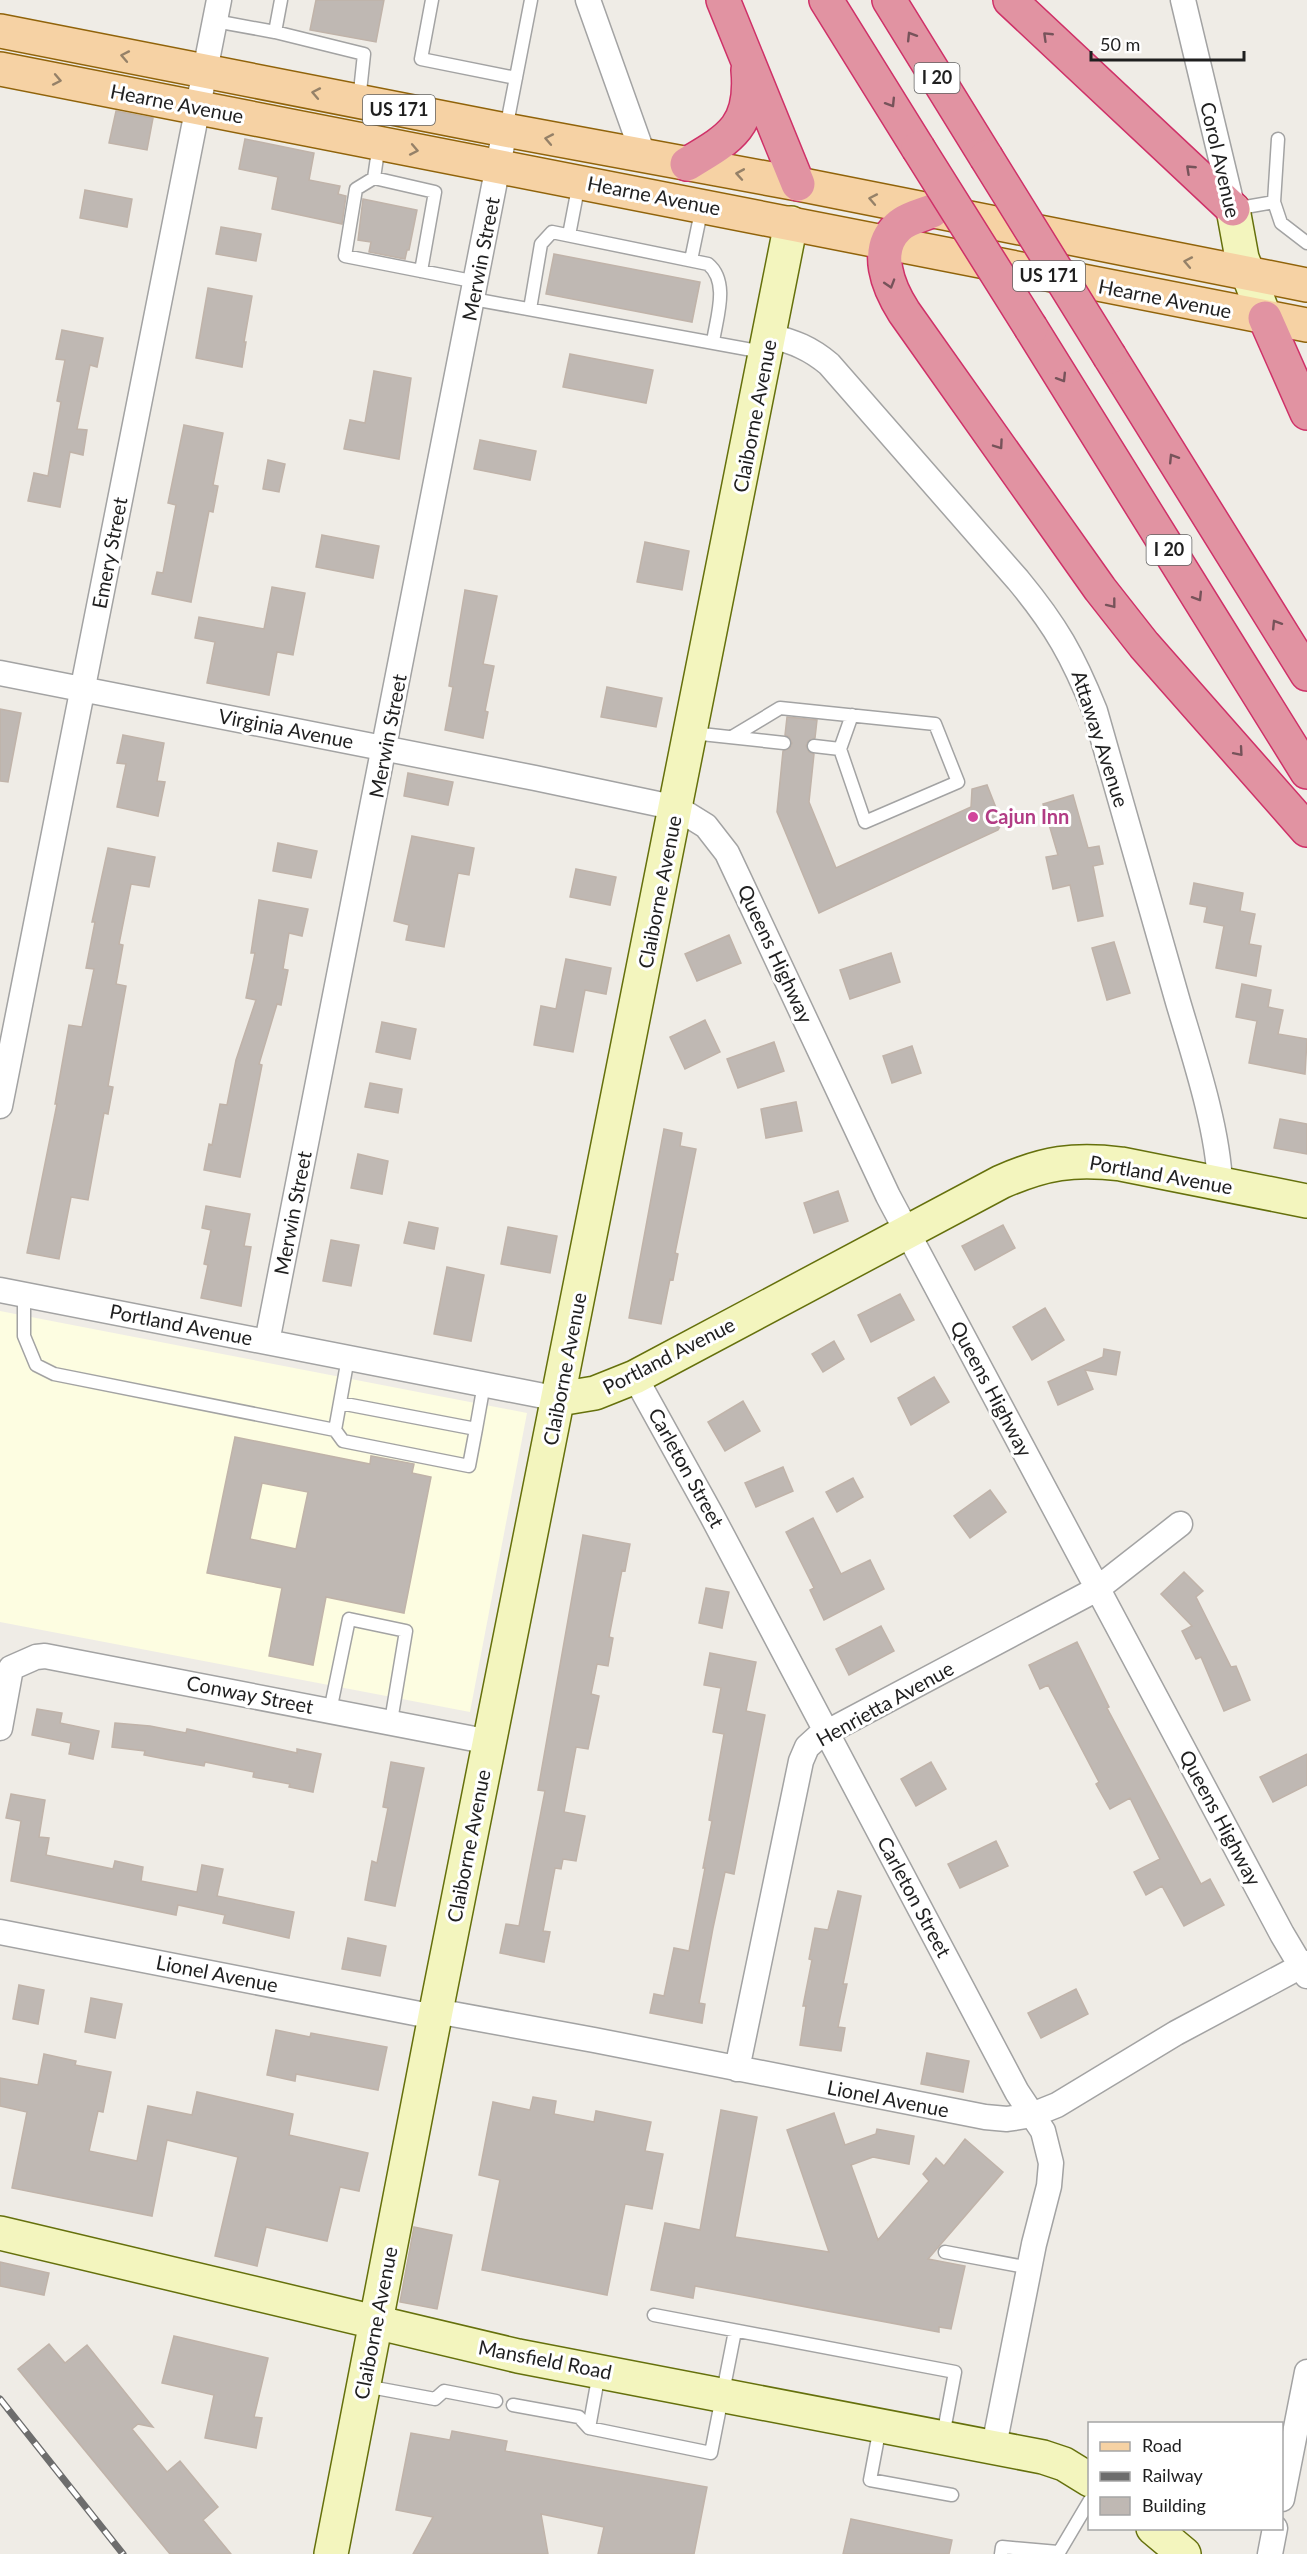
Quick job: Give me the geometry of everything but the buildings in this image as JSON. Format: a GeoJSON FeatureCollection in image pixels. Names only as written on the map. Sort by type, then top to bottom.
{"type":"FeatureCollection","features":[{"type":"Feature","properties":{"kind":"highway"},"geometry":{"type":"LineString","coordinates":[[723,0],[798,184]]}},
{"type":"Feature","properties":{"kind":"highway","name":"I 20"},"geometry":{"type":"LineString","coordinates":[[826,0],[1307,772]]}},
{"type":"Feature","properties":{"kind":"highway","name":"I 20"},"geometry":{"type":"LineString","coordinates":[[889,0],[1307,674]]}},
{"type":"Feature","properties":{"kind":"highway"},"geometry":{"type":"LineString","coordinates":[[1010,0],[1233,209]]}},
{"type":"Feature","properties":{"kind":"highway"},"geometry":{"type":"LineString","coordinates":[[687,164],[716,147],[736,129],[747,108],[749,89],[747,59]]}},
{"type":"Feature","properties":{"kind":"highway"},"geometry":{"type":"LineString","coordinates":[[932,211],[899,225],[885,243],[886,270],[892,292],[904,312],[1100,589],[1144,645],[1307,830]]}},
{"type":"Feature","properties":{"kind":"highway"},"geometry":{"type":"LineString","coordinates":[[1265,318],[1305,396]]}},
{"type":"Feature","properties":{"kind":"main road","name":"Hearne Avenue"},"geometry":{"type":"LineString","coordinates":[[0,31],[644,157],[798,184],[1307,285]]}},
{"type":"Feature","properties":{"kind":"main road","name":"Hearne Avenue"},"geometry":{"type":"LineString","coordinates":[[0,69],[702,205],[1093,285],[1307,325]]}},
{"type":"Feature","properties":{"kind":"main road","name":"Claiborne Avenue"},"geometry":{"type":"LineString","coordinates":[[791,223],[798,184]]}},
{"type":"Feature","properties":{"kind":"main road"},"geometry":{"type":"LineString","coordinates":[[1093,285],[1123,278],[1191,287],[1213,285],[1247,274]]}},
{"type":"Feature","properties":{"kind":"street"},"geometry":{"type":"LineString","coordinates":[[588,0],[644,157]]}},
{"type":"Feature","properties":{"kind":"street","name":"Corol Avenue"},"geometry":{"type":"LineString","coordinates":[[1182,0],[1247,274],[1265,318]]}},
{"type":"Feature","properties":{"kind":"street","name":"Emery Street"},"geometry":{"type":"LineString","coordinates":[[0,1106],[217,10]]}},
{"type":"Feature","properties":{"kind":"street","name":"Merwin Street"},"geometry":{"type":"LineString","coordinates":[[267,1342],[505,130]]}},
{"type":"Feature","properties":{"kind":"street","name":"Claiborne Avenue"},"geometry":{"type":"LineString","coordinates":[[331,2554],[435,2014],[692,733],[791,223]]}},
{"type":"Feature","properties":{"kind":"street","name":"Attaway Avenue"},"geometry":{"type":"LineString","coordinates":[[769,344],[801,344],[813,350],[829,364],[1018,580],[1047,615],[1064,641],[1078,668],[1101,734],[1189,1040],[1213,1132],[1220,1167],[1220,1184]]}},
{"type":"Feature","properties":{"kind":"street","name":"Virginia Avenue"},"geometry":{"type":"LineString","coordinates":[[0,673],[677,808]]}},
{"type":"Feature","properties":{"kind":"street","name":"Queens Highway"},"geometry":{"type":"LineString","coordinates":[[677,808],[706,826],[727,853],[907,1231],[1097,1589],[1305,1968]]}},
{"type":"Feature","properties":{"kind":"street","name":"Portland Avenue"},"geometry":{"type":"LineString","coordinates":[[0,1290],[559,1399],[595,1394],[636,1377],[907,1231],[1029,1169],[1059,1162],[1090,1160],[1121,1164],[1307,1201]]}},
{"type":"Feature","properties":{"kind":"street","name":"Carleton Street"},"geometry":{"type":"LineString","coordinates":[[636,1377],[1047,2140],[1051,2163],[1049,2186],[994,2446]]}},
{"type":"Feature","properties":{"kind":"street","name":"Henrietta Avenue"},"geometry":{"type":"LineString","coordinates":[[737,2069],[801,1761],[807,1748],[827,1733],[1097,1589],[1180,1524]]}},
{"type":"Feature","properties":{"kind":"street","name":"Conway Street"},"geometry":{"type":"LineString","coordinates":[[0,1728],[11,1668],[36,1657],[45,1656],[391,1721],[490,1742]]}},
{"type":"Feature","properties":{"kind":"street","name":"Lionel Avenue"},"geometry":{"type":"LineString","coordinates":[[0,1932],[435,2014],[594,2040],[985,2117],[1007,2119],[1032,2115],[1058,2105],[1176,2033],[1305,1968]]}},
{"type":"Feature","properties":{"kind":"street","name":"Mansfield Road"},"geometry":{"type":"LineString","coordinates":[[0,2233],[518,2356],[1043,2457],[1064,2464],[1088,2479]]}},
{"type":"Feature","properties":{"kind":"street"},"geometry":{"type":"LineString","coordinates":[[1283,2489],[1307,2372]]}},
{"type":"Feature","properties":{"kind":"street"},"geometry":{"type":"LineString","coordinates":[[1154,2530],[1184,2554]]}},
{"type":"Feature","properties":{"kind":"street"},"geometry":{"type":"LineString","coordinates":[[1270,2554],[1275,2530]]}},
{"type":"Feature","properties":{"kind":"lane"},"geometry":{"type":"LineString","coordinates":[[275,32],[281,0]]}},
{"type":"Feature","properties":{"kind":"lane"},"geometry":{"type":"LineString","coordinates":[[432,0],[421,59],[516,78]]}},
{"type":"Feature","properties":{"kind":"lane"},"geometry":{"type":"LineString","coordinates":[[505,130],[531,0]]}},
{"type":"Feature","properties":{"kind":"lane"},"geometry":{"type":"LineString","coordinates":[[217,10],[275,32],[364,54],[359,102]]}},
{"type":"Feature","properties":{"kind":"lane"},"geometry":{"type":"LineString","coordinates":[[1278,139],[1274,202],[1281,223],[1307,243]]}},
{"type":"Feature","properties":{"kind":"lane"},"geometry":{"type":"LineString","coordinates":[[374,178],[379,143]]}},
{"type":"Feature","properties":{"kind":"lane"},"geometry":{"type":"LineString","coordinates":[[421,271],[435,192],[374,178],[356,189],[345,256],[421,271],[530,309],[712,342],[769,344]]}},
{"type":"Feature","properties":{"kind":"lane"},"geometry":{"type":"LineString","coordinates":[[569,236],[579,182]]}},
{"type":"Feature","properties":{"kind":"lane"},"geometry":{"type":"LineString","coordinates":[[1233,209],[1274,202]]}},
{"type":"Feature","properties":{"kind":"lane"},"geometry":{"type":"LineString","coordinates":[[691,260],[702,205]]}},
{"type":"Feature","properties":{"kind":"lane"},"geometry":{"type":"LineString","coordinates":[[530,309],[541,244],[552,232],[708,264],[717,277],[720,295],[712,342]]}},
{"type":"Feature","properties":{"kind":"lane"},"geometry":{"type":"LineString","coordinates":[[732,737],[780,708],[852,715],[935,724],[958,782],[865,822],[840,749],[852,715]]}},
{"type":"Feature","properties":{"kind":"lane"},"geometry":{"type":"LineString","coordinates":[[692,733],[784,743]]}},
{"type":"Feature","properties":{"kind":"lane"},"geometry":{"type":"LineString","coordinates":[[814,746],[840,749]]}},
{"type":"Feature","properties":{"kind":"lane"},"geometry":{"type":"LineString","coordinates":[[24,1294],[24,1336],[36,1365],[54,1374],[334,1430],[343,1441],[469,1466],[484,1384]]}},
{"type":"Feature","properties":{"kind":"lane"},"geometry":{"type":"LineString","coordinates":[[334,1430],[348,1358]]}},
{"type":"Feature","properties":{"kind":"lane"},"geometry":{"type":"LineString","coordinates":[[340,1403],[476,1429]]}},
{"type":"Feature","properties":{"kind":"lane"},"geometry":{"type":"LineString","coordinates":[[330,1711],[349,1619],[406,1630],[391,1721]]}},
{"type":"Feature","properties":{"kind":"lane"},"geometry":{"type":"LineString","coordinates":[[945,2252],[1030,2268]]}},
{"type":"Feature","properties":{"kind":"lane"},"geometry":{"type":"LineString","coordinates":[[654,2316],[955,2372],[943,2437]]}},
{"type":"Feature","properties":{"kind":"lane"},"geometry":{"type":"LineString","coordinates":[[513,2405],[579,2417],[589,2428],[711,2453],[735,2331]]}},
{"type":"Feature","properties":{"kind":"lane"},"geometry":{"type":"LineString","coordinates":[[589,2428],[599,2372]]}},
{"type":"Feature","properties":{"kind":"lane"},"geometry":{"type":"LineString","coordinates":[[364,2386],[435,2399],[444,2391],[496,2401]]}},
{"type":"Feature","properties":{"kind":"lane"},"geometry":{"type":"LineString","coordinates":[[880,2425],[870,2480],[952,2495]]}},
{"type":"Feature","properties":{"kind":"lane"},"geometry":{"type":"LineString","coordinates":[[1001,2554],[1002,2547],[1058,2553],[1088,2502]]}},
{"type":"Feature","properties":{"kind":"shaded area"},"geometry":{"type":"Polygon","coordinates":[[[0,1311],[527,1413],[470,1712],[0,1622],[0,1311]]]}},
{"type":"Feature","properties":{"kind":"railway"},"geometry":{"type":"LineString","coordinates":[[0,2399],[123,2554]]}},
{"type":"Feature","properties":{"kind":"place","name":"Cajun Inn"},"geometry":{"type":"Point","coordinates":[973,817]}}]}
